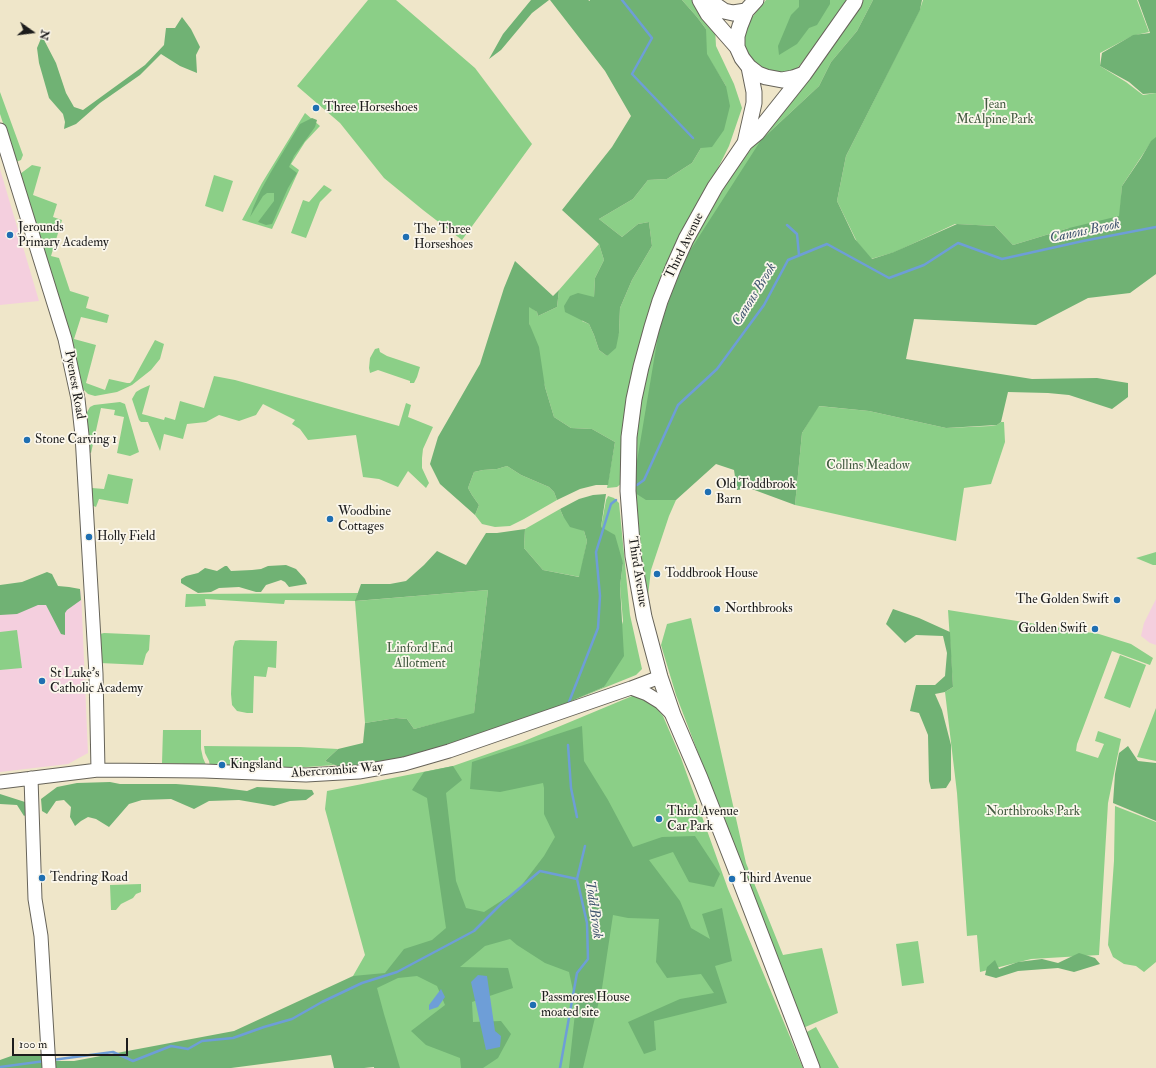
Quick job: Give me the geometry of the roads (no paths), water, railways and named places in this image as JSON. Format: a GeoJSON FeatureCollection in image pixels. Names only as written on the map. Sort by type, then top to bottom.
{"type":"FeatureCollection","features":[{"type":"Feature","properties":{"kind":"main road"},"geometry":{"type":"LineString","coordinates":[[737,47],[737,36],[746,11],[756,0]]}},
{"type":"Feature","properties":{"kind":"main road","name":"Third Avenue"},"geometry":{"type":"LineString","coordinates":[[812,1068],[734,862],[673,715],[660,677],[644,617],[633,556],[628,492],[629,437],[640,367],[660,301],[686,239],[715,187],[745,143],[757,133],[804,74],[855,0]]}},
{"type":"Feature","properties":{"kind":"main road"},"geometry":{"type":"LineString","coordinates":[[701,1],[714,4],[724,11],[739,13],[746,11]]}},
{"type":"Feature","properties":{"kind":"main road"},"geometry":{"type":"LineString","coordinates":[[701,1],[708,14],[737,47],[742,58],[749,67],[758,74],[782,80],[804,74]]}},
{"type":"Feature","properties":{"kind":"main road","name":"Third Avenue"},"geometry":{"type":"LineString","coordinates":[[745,143],[754,103],[754,92],[749,67]]}},
{"type":"Feature","properties":{"kind":"street","name":"Pyenest Road"},"geometry":{"type":"LineString","coordinates":[[0,130],[65,339],[78,399],[82,435],[96,666],[98,770]]}},
{"type":"Feature","properties":{"kind":"street","name":"Abercrombie Way"},"geometry":{"type":"LineString","coordinates":[[0,782],[98,770],[204,771],[306,775],[359,772],[404,764],[427,758],[660,677]]}},
{"type":"Feature","properties":{"kind":"street"},"geometry":{"type":"LineString","coordinates":[[630,688],[647,694],[660,702],[673,715]]}},
{"type":"Feature","properties":{"kind":"street"},"geometry":{"type":"LineString","coordinates":[[30,778],[35,899],[41,936],[49,1068]]}},
{"type":"Feature","properties":{"kind":"water"},"geometry":{"type":"Polygon","coordinates":[[[478,975],[487,976],[495,1031],[501,1036],[500,1047],[486,1050],[471,982],[478,975]]]}},
{"type":"Feature","properties":{"kind":"water"},"geometry":{"type":"Polygon","coordinates":[[[441,989],[445,997],[438,1007],[429,1010],[429,1005],[441,989]]]}},
{"type":"Feature","properties":{"kind":"waterway"},"geometry":{"type":"LineString","coordinates":[[622,0],[652,38],[632,74],[693,138]]}},
{"type":"Feature","properties":{"kind":"waterway"},"geometry":{"type":"LineString","coordinates":[[787,225],[797,234],[799,255]]}},
{"type":"Feature","properties":{"kind":"waterway","name":"Canons Brook"},"geometry":{"type":"LineString","coordinates":[[637,485],[644,480],[678,405],[717,369],[764,305],[788,260],[827,244],[889,278],[924,265],[958,243],[1002,259],[1156,227]]}},
{"type":"Feature","properties":{"kind":"waterway","name":"Canons Brook"},"geometry":{"type":"LineString","coordinates":[[569,702],[598,628],[600,596],[596,552],[611,504],[616,500]]}},
{"type":"Feature","properties":{"kind":"waterway","name":"Todd Brook"},"geometry":{"type":"LineString","coordinates":[[568,745],[571,788],[577,817]]}},
{"type":"Feature","properties":{"kind":"waterway","name":"Todd Brook"},"geometry":{"type":"LineString","coordinates":[[560,1068],[577,973],[588,959],[587,923],[577,879],[585,846]]}},
{"type":"Feature","properties":{"kind":"waterway"},"geometry":{"type":"LineString","coordinates":[[52,1060],[113,1052],[133,1061],[171,1046],[188,1049],[202,1041],[233,1038],[292,1019],[322,1002],[362,983],[397,972],[474,931],[502,903],[540,871],[577,879]]}},
{"type":"Feature","properties":{"kind":"waterway"},"geometry":{"type":"LineString","coordinates":[[0,1067],[45,1061]]}},
{"type":"Feature","properties":{"kind":"place","name":"Three Horseshoes"},"geometry":{"type":"Point","coordinates":[316,108]}},
{"type":"Feature","properties":{"kind":"place","name":"Jerounds Primary Academy"},"geometry":{"type":"Point","coordinates":[10,235]}},
{"type":"Feature","properties":{"kind":"place","name":"The Three Horseshoes"},"geometry":{"type":"Point","coordinates":[406,237]}},
{"type":"Feature","properties":{"kind":"place","name":"Stone Carving 1"},"geometry":{"type":"Point","coordinates":[27,440]}},
{"type":"Feature","properties":{"kind":"place","name":"Old Toddbrook Barn"},"geometry":{"type":"Point","coordinates":[708,492]}},
{"type":"Feature","properties":{"kind":"place","name":"Woodbine Cottages"},"geometry":{"type":"Point","coordinates":[330,519]}},
{"type":"Feature","properties":{"kind":"place","name":"Holly Field"},"geometry":{"type":"Point","coordinates":[89,537]}},
{"type":"Feature","properties":{"kind":"place","name":"Toddbrook House"},"geometry":{"type":"Point","coordinates":[657,574]}},
{"type":"Feature","properties":{"kind":"place","name":"The Golden Swift"},"geometry":{"type":"Point","coordinates":[1117,600]}},
{"type":"Feature","properties":{"kind":"place","name":"Northbrooks"},"geometry":{"type":"Point","coordinates":[717,609]}},
{"type":"Feature","properties":{"kind":"place","name":"Golden Swift"},"geometry":{"type":"Point","coordinates":[1095,629]}},
{"type":"Feature","properties":{"kind":"place","name":"St Luke's Catholic Academy"},"geometry":{"type":"Point","coordinates":[42,681]}},
{"type":"Feature","properties":{"kind":"place","name":"Kingsland"},"geometry":{"type":"Point","coordinates":[222,765]}},
{"type":"Feature","properties":{"kind":"place","name":"Third Avenue Car Park"},"geometry":{"type":"Point","coordinates":[659,819]}},
{"type":"Feature","properties":{"kind":"place","name":"Tendring Road"},"geometry":{"type":"Point","coordinates":[42,878]}},
{"type":"Feature","properties":{"kind":"place","name":"Third Avenue"},"geometry":{"type":"Point","coordinates":[732,879]}},
{"type":"Feature","properties":{"kind":"place","name":"Passmores House moated site"},"geometry":{"type":"Point","coordinates":[533,1005]}},
{"type":"Feature","properties":{"kind":"park label","name":"Jean McAlpine Park"},"geometry":{"type":"Point","coordinates":[995,112]}},
{"type":"Feature","properties":{"kind":"park label","name":"Collins Meadow"},"geometry":{"type":"Point","coordinates":[868,466]}},
{"type":"Feature","properties":{"kind":"park label","name":"Linford End Allotment"},"geometry":{"type":"Point","coordinates":[420,656]}},
{"type":"Feature","properties":{"kind":"park label","name":"Northbrooks Park"},"geometry":{"type":"Point","coordinates":[1033,812]}}]}
